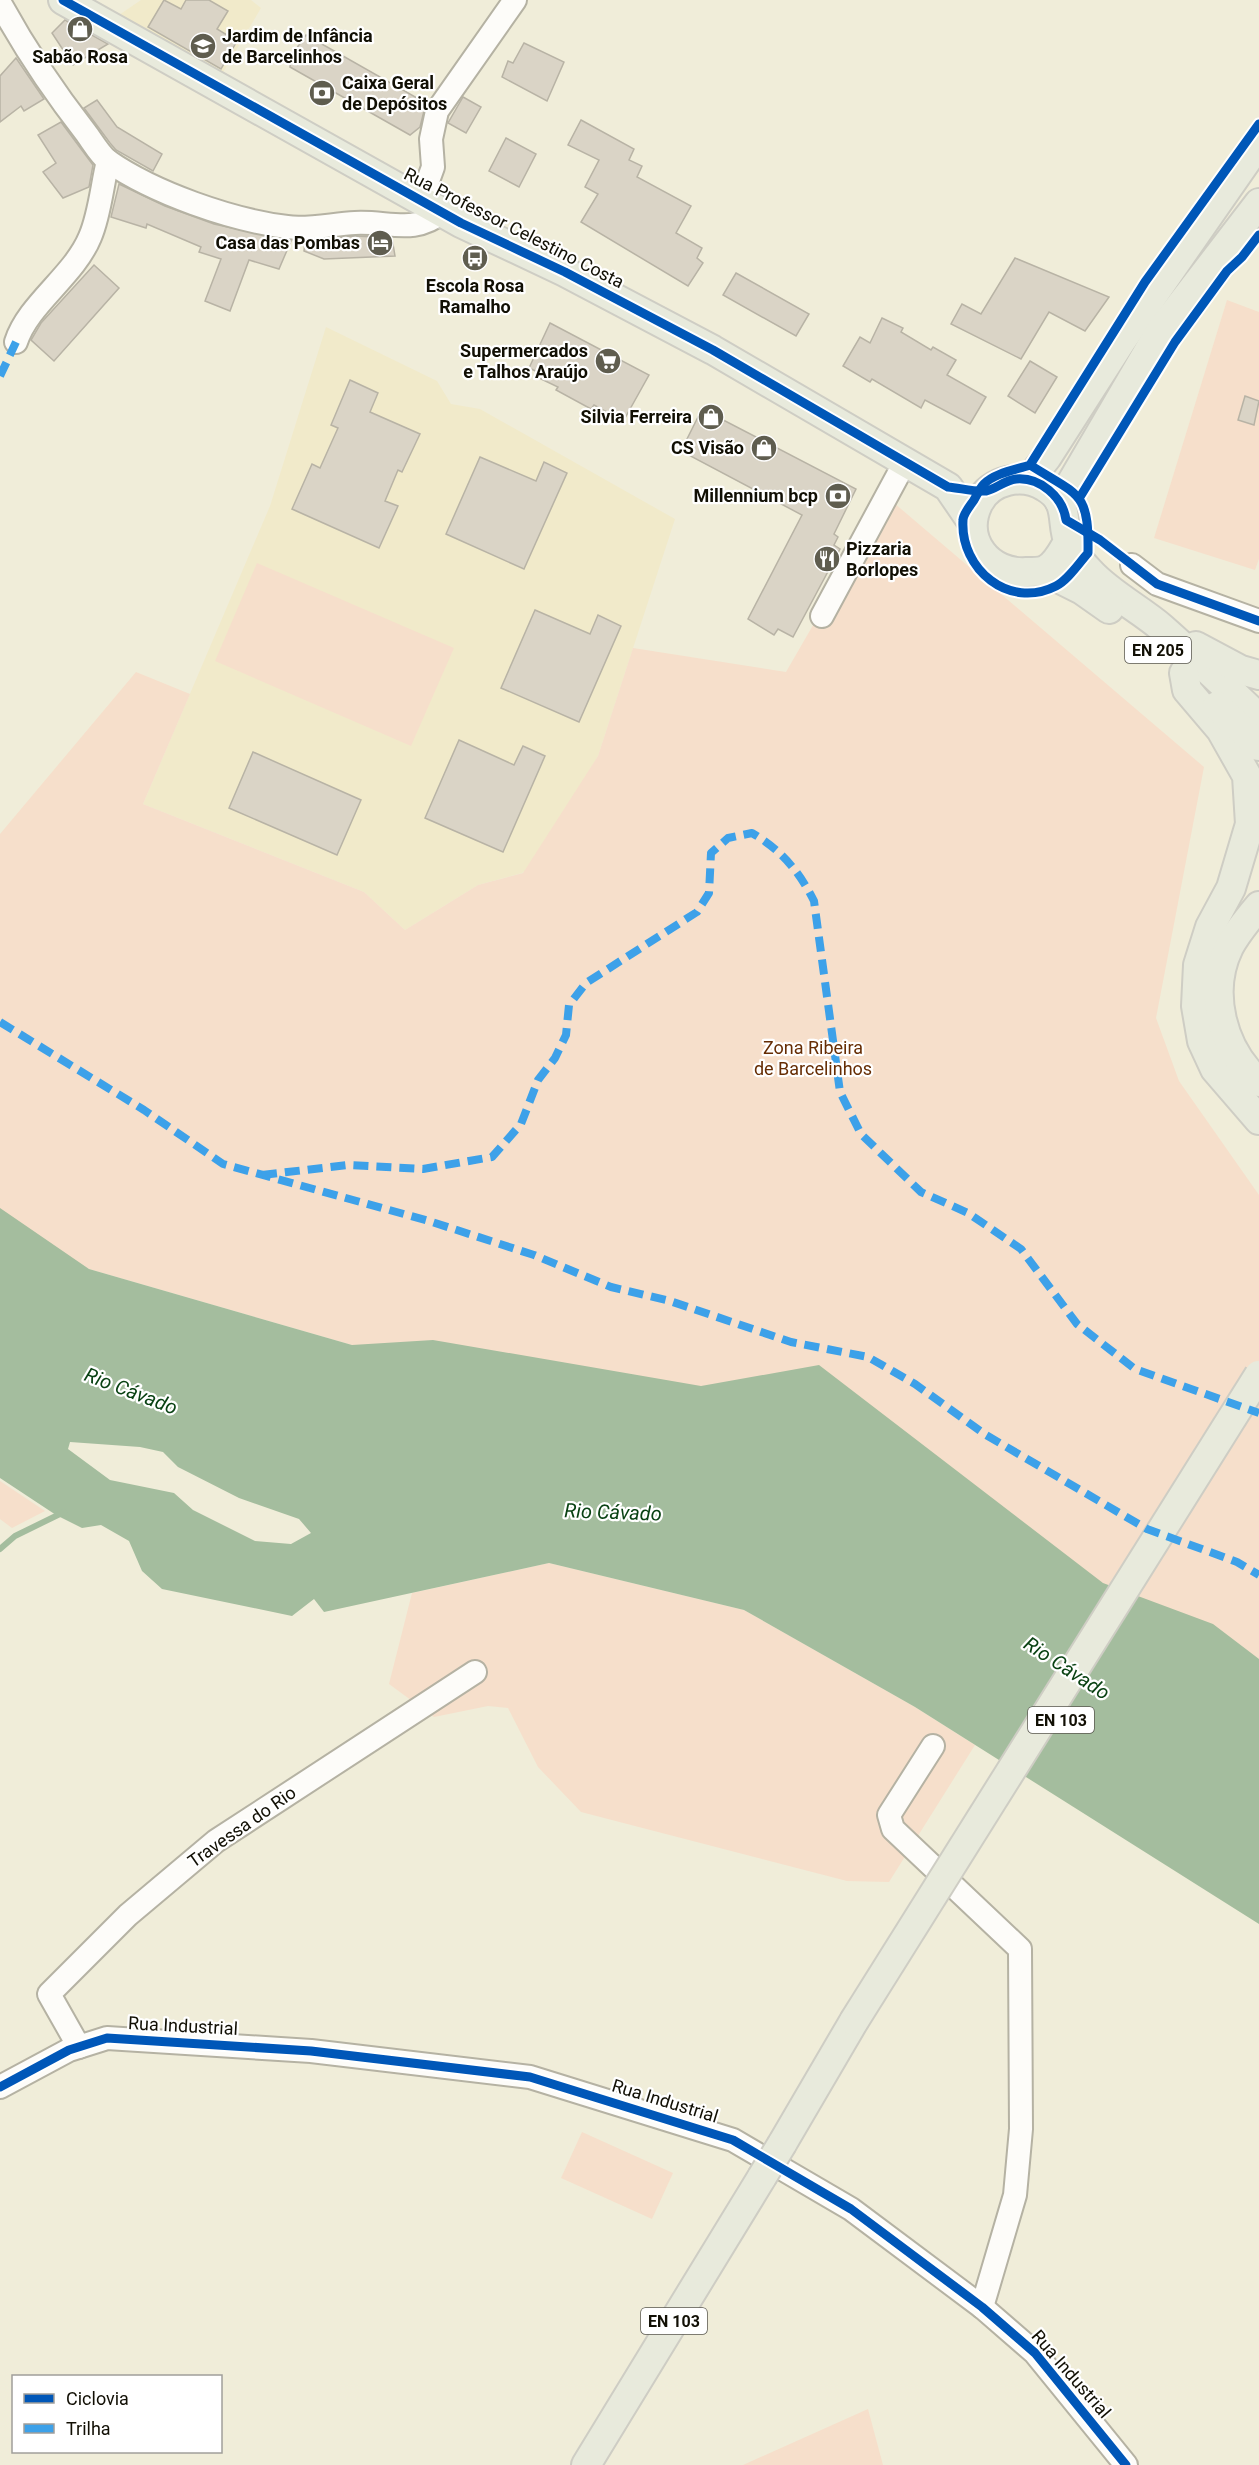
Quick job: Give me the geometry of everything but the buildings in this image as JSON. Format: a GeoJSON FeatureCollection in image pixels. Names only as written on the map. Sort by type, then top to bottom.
{"type":"FeatureCollection","features":[{"type":"Feature","properties":{"kind":"main road","name":"Rua Professor Celestino Costa"},"geometry":{"type":"LineString","coordinates":[[63,0],[431,206],[565,272],[713,350],[948,487],[972,522]]}},
{"type":"Feature","properties":{"kind":"main road"},"geometry":{"type":"LineString","coordinates":[[1029,480],[1047,457],[1189,241],[1259,143]]}},
{"type":"Feature","properties":{"kind":"main road"},"geometry":{"type":"LineString","coordinates":[[1060,502],[1159,333],[1259,204]]}},
{"type":"Feature","properties":{"kind":"main road"},"geometry":{"type":"LineString","coordinates":[[948,487],[987,491],[1002,483],[1017,479],[1029,480],[1046,487],[1060,502],[1065,512],[1068,542],[1053,564],[1044,571],[1016,573],[1000,569],[987,561],[978,548],[972,522],[987,491]]}},
{"type":"Feature","properties":{"kind":"main road","name":"EN 205"},"geometry":{"type":"LineString","coordinates":[[1068,542],[1090,573],[1162,628],[1259,718]]}},
{"type":"Feature","properties":{"kind":"main road","name":"EN 205"},"geometry":{"type":"LineString","coordinates":[[1044,571],[1082,590],[1117,615],[1184,673],[1259,746]]}},
{"type":"Feature","properties":{"kind":"main road"},"geometry":{"type":"LineString","coordinates":[[1162,628],[1241,670],[1259,675]]}},
{"type":"Feature","properties":{"kind":"main road"},"geometry":{"type":"LineString","coordinates":[[1184,673],[1187,690],[1221,730],[1247,776],[1250,824],[1231,888],[1210,927],[1198,964],[1196,1006],[1202,1041],[1215,1069],[1259,1120]]}},
{"type":"Feature","properties":{"kind":"main road"},"geometry":{"type":"LineString","coordinates":[[1259,906],[1229,948],[1221,972],[1219,1005],[1228,1038],[1245,1070],[1259,1082]]}},
{"type":"Feature","properties":{"kind":"main road","name":"EN 103"},"geometry":{"type":"LineString","coordinates":[[586,2465],[787,2149],[858,2029],[1259,1375]]}},
{"type":"Feature","properties":{"kind":"main road","name":"EN 103"},"geometry":{"type":"LineString","coordinates":[[858,2029],[1259,1404]]}},
{"type":"Feature","properties":{"kind":"main road","name":"EN 103"},"geometry":{"type":"LineString","coordinates":[[602,2465],[767,2181]]}},
{"type":"Feature","properties":{"kind":"street"},"geometry":{"type":"LineString","coordinates":[[0,3],[17,34],[65,106],[108,160],[165,192],[237,216],[288,227],[368,222],[420,226],[429,223],[433,167],[431,139],[436,111],[515,0]]}},
{"type":"Feature","properties":{"kind":"street"},"geometry":{"type":"LineString","coordinates":[[16,342],[21,327],[65,276],[90,237],[108,160]]}},
{"type":"Feature","properties":{"kind":"street"},"geometry":{"type":"LineString","coordinates":[[822,616],[905,462]]}},
{"type":"Feature","properties":{"kind":"street"},"geometry":{"type":"LineString","coordinates":[[1132,565],[1157,584],[1259,621]]}},
{"type":"Feature","properties":{"kind":"street","name":"Travessa do Rio"},"geometry":{"type":"LineString","coordinates":[[79,2047],[49,1994],[128,1915],[216,1841],[475,1672]]}},
{"type":"Feature","properties":{"kind":"street"},"geometry":{"type":"LineString","coordinates":[[933,1746],[889,1815],[892,1829],[1020,1949],[1021,2128],[1015,2195],[982,2307]]}},
{"type":"Feature","properties":{"kind":"street","name":"Rua Industrial"},"geometry":{"type":"LineString","coordinates":[[0,2087],[79,2047],[107,2038],[310,2050],[530,2077],[733,2140],[852,2209],[982,2307],[1035,2353],[1126,2465]]}},
{"type":"Feature","properties":{"kind":"shaded area","name":"Jardim de Infância de Barcelinhos"},"geometry":{"type":"Polygon","coordinates":[[[141,0],[251,0],[261,8],[221,76],[116,17],[141,0]]]}},
{"type":"Feature","properties":{"kind":"shaded area"},"geometry":{"type":"Polygon","coordinates":[[[326,327],[437,381],[451,404],[480,409],[675,519],[598,756],[535,864],[522,873],[478,885],[405,930],[364,892],[143,804],[270,506],[326,327]]]}},
{"type":"Feature","properties":{"kind":"green space"},"geometry":{"type":"Polygon","coordinates":[[[1227,300],[1259,312],[1259,559],[1255,570],[1154,538],[1227,300]]]}},
{"type":"Feature","properties":{"kind":"green space","name":"Zona Ribeira de Barcelinhos"},"geometry":{"type":"Polygon","coordinates":[[[887,497],[1204,767],[1156,1018],[1179,1081],[1259,1195],[1259,1685],[352,1345],[89,1269],[0,1220],[0,834],[136,672],[190,694],[143,804],[364,892],[405,930],[478,885],[523,873],[598,756],[633,648],[786,672],[887,497]]]}},
{"type":"Feature","properties":{"kind":"green space"},"geometry":{"type":"Polygon","coordinates":[[[257,563],[454,648],[411,746],[215,661],[257,563]]]}},
{"type":"Feature","properties":{"kind":"green space"},"geometry":{"type":"Polygon","coordinates":[[[0,1481],[45,1511],[12,1528],[0,1519],[0,1481]]]}},
{"type":"Feature","properties":{"kind":"green space"},"geometry":{"type":"Polygon","coordinates":[[[549,1563],[744,1610],[915,1707],[975,1745],[889,1882],[847,1881],[581,1812],[538,1767],[508,1708],[488,1706],[434,1717],[389,1684],[412,1593],[549,1563]]]}},
{"type":"Feature","properties":{"kind":"green space"},"geometry":{"type":"Polygon","coordinates":[[[582,2132],[673,2173],[652,2219],[561,2178],[582,2132]]]}},
{"type":"Feature","properties":{"kind":"green space"},"geometry":{"type":"Polygon","coordinates":[[[868,2409],[883,2465],[743,2465],[868,2409]]]}},
{"type":"Feature","properties":{"kind":"water","name":"Rio Cávado"},"geometry":{"type":"Polygon","coordinates":[[[0,1208],[89,1269],[352,1345],[433,1340],[701,1386],[819,1365],[1103,1583],[1213,1624],[1259,1659],[1259,1924],[915,1707],[744,1610],[549,1563],[324,1612],[314,1599],[292,1616],[162,1589],[142,1571],[129,1541],[101,1525],[82,1528],[56,1515],[0,1478],[0,1208]],[[70,1442],[68,1449],[110,1480],[174,1493],[193,1510],[255,1541],[291,1544],[311,1533],[299,1519],[239,1498],[178,1467],[163,1452],[140,1447],[70,1442]]]}},
{"type":"Feature","properties":{"kind":"waterway"},"geometry":{"type":"LineString","coordinates":[[0,1549],[15,1536],[64,1512]]}},
{"type":"Feature","properties":{"kind":"marked path"},"geometry":{"type":"LineString","coordinates":[[0,376],[16,342]]}},
{"type":"Feature","properties":{"kind":"marked path"},"geometry":{"type":"LineString","coordinates":[[262,1175],[348,1165],[423,1169],[492,1157],[521,1124],[538,1080],[555,1058],[566,1035],[569,1005],[586,983],[697,912],[709,893],[711,853],[728,838],[752,833],[788,862],[814,901],[840,1092],[861,1134],[921,1192],[968,1213],[1021,1249],[1077,1324],[1135,1369],[1259,1413]]}},
{"type":"Feature","properties":{"kind":"marked path"},"geometry":{"type":"LineString","coordinates":[[0,1022],[144,1110],[223,1164],[429,1221],[534,1255],[611,1287],[670,1301],[791,1342],[868,1357],[915,1384],[986,1435],[1147,1529],[1237,1562],[1259,1575]]}},
{"type":"Feature","properties":{"kind":"cycle path"},"geometry":{"type":"LineString","coordinates":[[63,0],[461,223],[565,272],[713,350],[948,487],[986,491],[1016,479],[1034,481],[1055,496],[1066,520],[1100,540],[1157,584],[1259,621]]}},
{"type":"Feature","properties":{"kind":"cycle path"},"geometry":{"type":"LineString","coordinates":[[1030,465],[1078,497],[1086,517],[1088,553],[1069,576],[1056,586],[1038,592],[1021,593],[1005,589],[979,569],[964,538],[965,513],[981,487],[989,480],[999,474],[1030,465],[1145,282],[1259,124]]}},
{"type":"Feature","properties":{"kind":"cycle path"},"geometry":{"type":"LineString","coordinates":[[1080,497],[1175,342],[1227,271],[1242,257],[1259,235]]}},
{"type":"Feature","properties":{"kind":"cycle path"},"geometry":{"type":"LineString","coordinates":[[0,2087],[69,2050],[107,2038],[311,2051],[530,2077],[733,2140],[851,2209],[982,2307],[1035,2353],[1126,2465]]}},
{"type":"Feature","properties":{"kind":"place","name":"Sabão Rosa"},"geometry":{"type":"Point","coordinates":[80,29]}},
{"type":"Feature","properties":{"kind":"place","name":"Jardim de Infância de Barcelinhos"},"geometry":{"type":"Point","coordinates":[203,46]}},
{"type":"Feature","properties":{"kind":"place","name":"Caixa Geral de Depósitos"},"geometry":{"type":"Point","coordinates":[322,93]}},
{"type":"Feature","properties":{"kind":"place","name":"Casa das Pombas"},"geometry":{"type":"Point","coordinates":[380,243]}},
{"type":"Feature","properties":{"kind":"place","name":"Escola Rosa Ramalho"},"geometry":{"type":"Point","coordinates":[475,258]}},
{"type":"Feature","properties":{"kind":"place","name":"Supermercados e Talhos Araújo"},"geometry":{"type":"Point","coordinates":[608,361]}},
{"type":"Feature","properties":{"kind":"place","name":"Silvia Ferreira"},"geometry":{"type":"Point","coordinates":[711,417]}},
{"type":"Feature","properties":{"kind":"place","name":"CS Visão"},"geometry":{"type":"Point","coordinates":[764,448]}},
{"type":"Feature","properties":{"kind":"place","name":"Millennium bcp"},"geometry":{"type":"Point","coordinates":[838,496]}},
{"type":"Feature","properties":{"kind":"place","name":"Pizzaria Borlopes"},"geometry":{"type":"Point","coordinates":[827,559]}}]}
